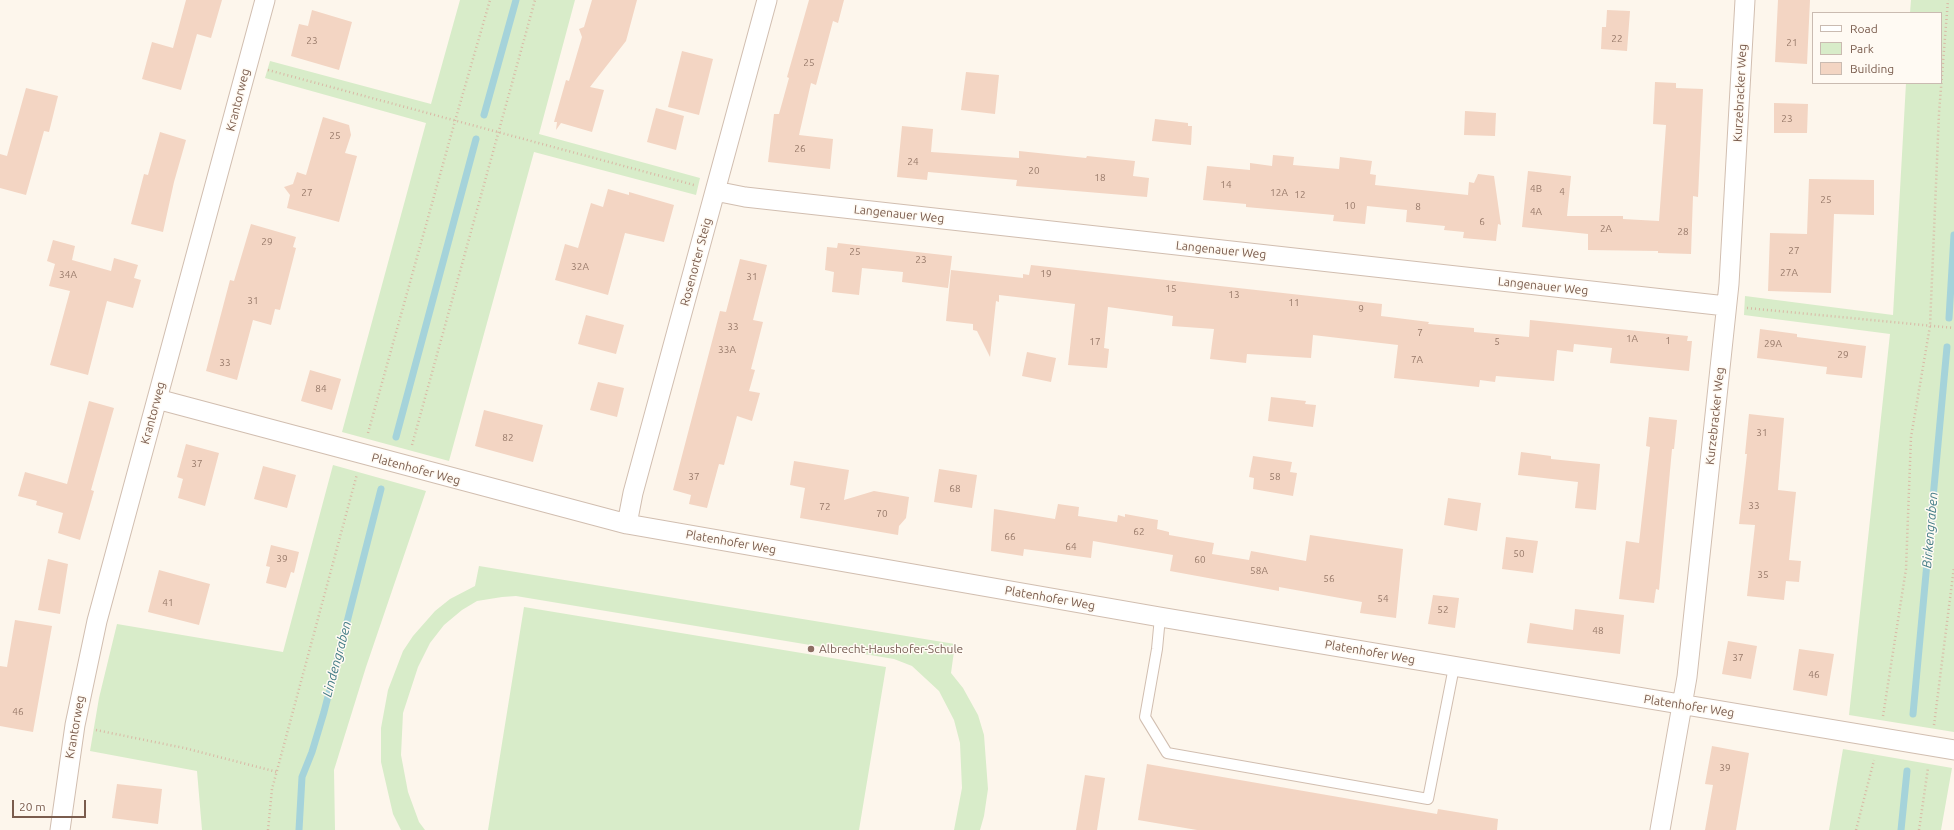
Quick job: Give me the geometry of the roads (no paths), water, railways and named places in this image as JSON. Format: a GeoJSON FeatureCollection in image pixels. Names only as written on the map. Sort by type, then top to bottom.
{"type":"FeatureCollection","features":[{"type":"Feature","properties":{"kind":"street","name":"Krantorweg"},"geometry":{"type":"LineString","coordinates":[[60,830],[75,725],[97,621],[265,0]]}},
{"type":"Feature","properties":{"kind":"street","name":"Rosenorter Steig"},"geometry":{"type":"LineString","coordinates":[[627,524],[633,493],[767,0]]}},
{"type":"Feature","properties":{"kind":"street","name":"Kurzebracker Weg"},"geometry":{"type":"LineString","coordinates":[[1660,830],[1688,670],[1726,306],[1745,0]]}},
{"type":"Feature","properties":{"kind":"street","name":"Langenauer Weg"},"geometry":{"type":"LineString","coordinates":[[715,191],[761,199],[1726,306]]}},
{"type":"Feature","properties":{"kind":"street","name":"Platenhofer Weg"},"geometry":{"type":"LineString","coordinates":[[157,399],[627,524],[1160,617],[1954,750]]}},
{"type":"Feature","properties":{"kind":"lane"},"geometry":{"type":"LineString","coordinates":[[1160,617],[1157,649],[1145,717],[1167,753],[1428,799],[1454,667]]}},
{"type":"Feature","properties":{"kind":"waterway"},"geometry":{"type":"LineString","coordinates":[[484,115],[516,0]]}},
{"type":"Feature","properties":{"kind":"waterway"},"geometry":{"type":"LineString","coordinates":[[396,437],[476,139]]}},
{"type":"Feature","properties":{"kind":"waterway","name":"Birkengraben"},"geometry":{"type":"LineString","coordinates":[[1949,318],[1954,235]]}},
{"type":"Feature","properties":{"kind":"waterway","name":"Birkengraben"},"geometry":{"type":"LineString","coordinates":[[1913,714],[1947,347]]}},
{"type":"Feature","properties":{"kind":"waterway","name":"Lindengraben"},"geometry":{"type":"LineString","coordinates":[[299,830],[302,777],[312,752],[324,712],[381,489]]}},
{"type":"Feature","properties":{"kind":"waterway","name":"Birkengraben"},"geometry":{"type":"LineString","coordinates":[[1901,830],[1907,771]]}},
{"type":"Feature","properties":{"kind":"place","name":"Albrecht-Haushofer-Schule"},"geometry":{"type":"Point","coordinates":[811,649]}}]}
